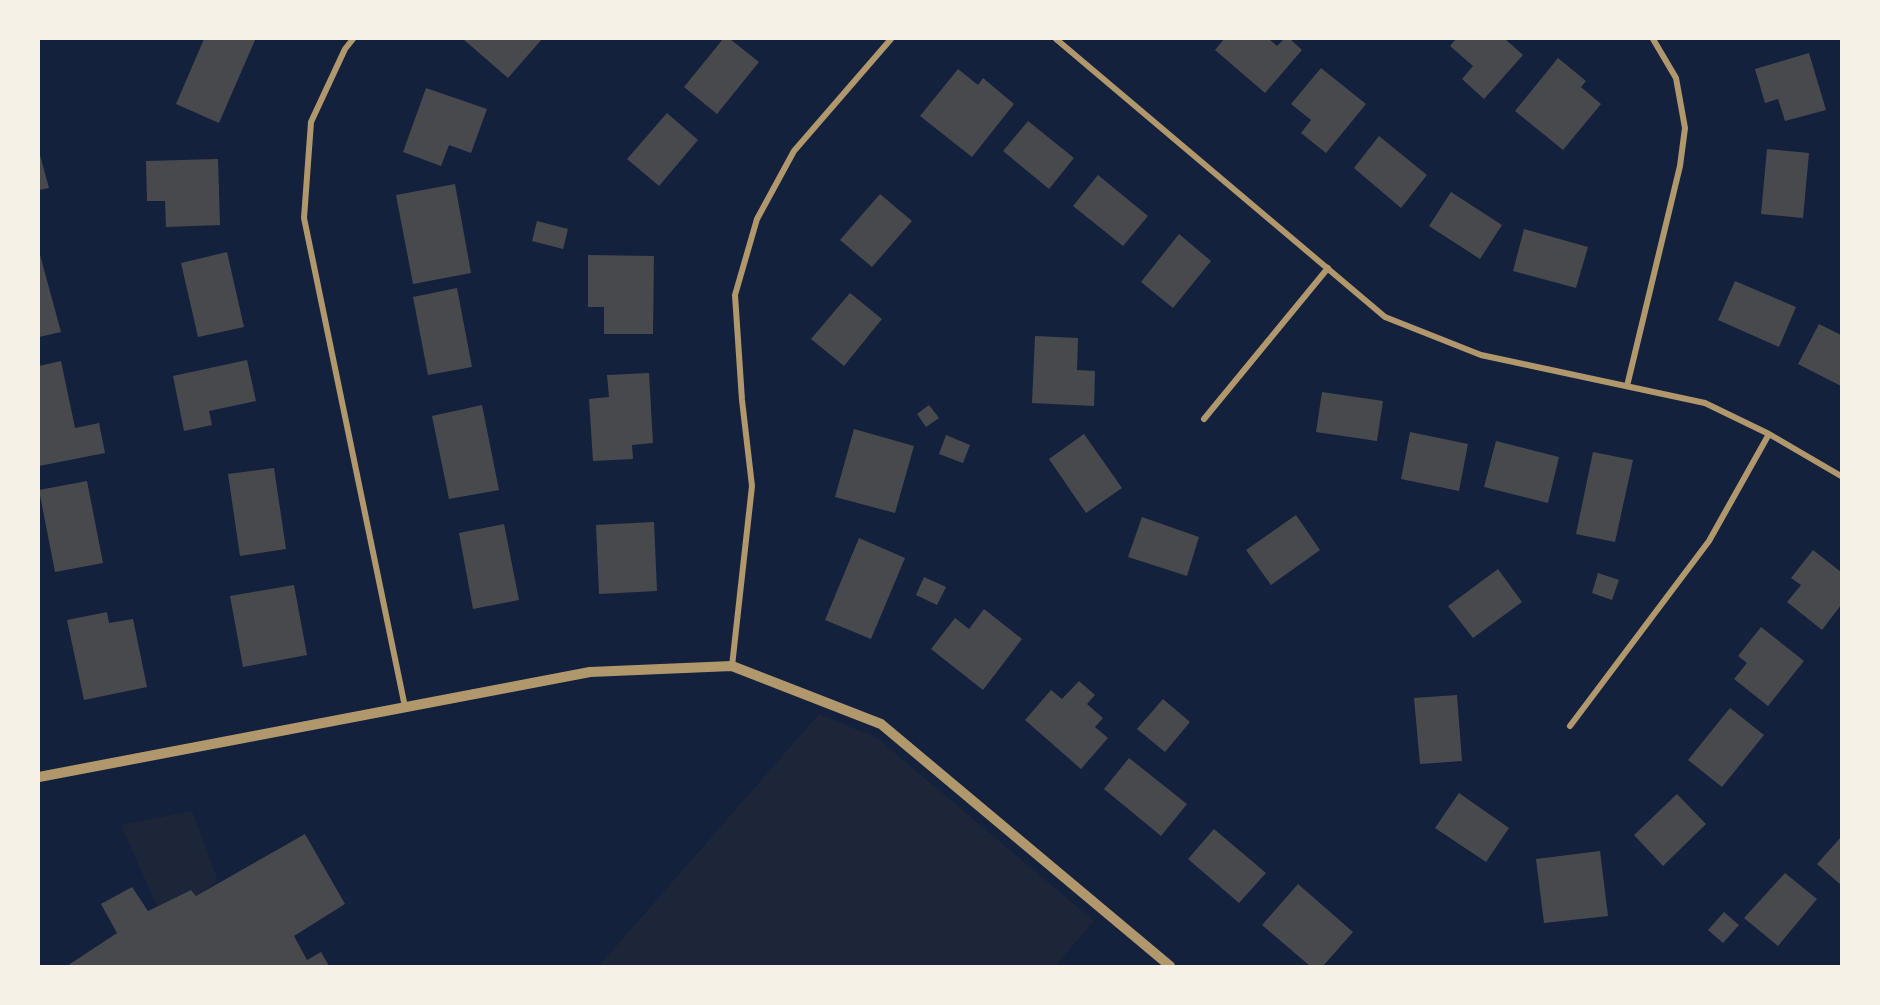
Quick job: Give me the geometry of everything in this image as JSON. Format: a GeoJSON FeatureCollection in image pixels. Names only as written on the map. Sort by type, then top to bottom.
{"type":"FeatureCollection","features":[{"type":"Feature","properties":{"kind":"street"},"geometry":{"type":"LineString","coordinates":[[353,39],[345,49],[311,122],[304,218],[405,707]]}},
{"type":"Feature","properties":{"kind":"street"},"geometry":{"type":"LineString","coordinates":[[732,666],[752,486],[742,400],[735,295],[758,219],[794,151],[891,39]]}},
{"type":"Feature","properties":{"kind":"street"},"geometry":{"type":"LineString","coordinates":[[1056,39],[1385,317],[1470,351],[1705,403],[1769,434],[1841,476]]}},
{"type":"Feature","properties":{"kind":"street"},"geometry":{"type":"LineString","coordinates":[[1628,386],[1680,166],[1685,128],[1676,78],[1653,39]]}},
{"type":"Feature","properties":{"kind":"street"},"geometry":{"type":"LineString","coordinates":[[1204,419],[1328,268]]}},
{"type":"Feature","properties":{"kind":"street"},"geometry":{"type":"LineString","coordinates":[[1570,726],[1709,541],[1769,434]]}},
{"type":"Feature","properties":{"kind":"street"},"geometry":{"type":"LineString","coordinates":[[39,777],[590,672],[732,666],[881,724],[1170,966]]}},
{"type":"Feature","properties":{"kind":"shaded area"},"geometry":{"type":"Polygon","coordinates":[[[819,714],[877,738],[1094,921],[1055,966],[599,966],[819,714]]]}},
{"type":"Feature","properties":{"kind":"shaded area"},"geometry":{"type":"Polygon","coordinates":[[[192,811],[218,881],[196,896],[191,890],[157,906],[121,825],[192,811]]]}},
{"type":"Feature","properties":{"kind":"building"},"geometry":{"type":"Polygon","coordinates":[[[204,39],[255,40],[219,123],[176,104],[204,39]]]}},
{"type":"Feature","properties":{"kind":"building"},"geometry":{"type":"Polygon","coordinates":[[[463,39],[542,39],[508,78],[463,39]]]}},
{"type":"Feature","properties":{"kind":"building"},"geometry":{"type":"Polygon","coordinates":[[[723,39],[730,39],[759,62],[717,114],[684,87],[723,39]]]}},
{"type":"Feature","properties":{"kind":"building"},"geometry":{"type":"Polygon","coordinates":[[[1224,39],[1269,39],[1277,46],[1284,39],[1290,39],[1302,50],[1265,93],[1215,50],[1224,39]]]}},
{"type":"Feature","properties":{"kind":"building"},"geometry":{"type":"Polygon","coordinates":[[[1456,39],[1505,39],[1523,55],[1484,99],[1462,79],[1473,66],[1450,46],[1456,39]]]}},
{"type":"Feature","properties":{"kind":"building"},"geometry":{"type":"Polygon","coordinates":[[[1809,53],[1826,110],[1785,121],[1778,99],[1765,103],[1755,69],[1809,53]]]}},
{"type":"Feature","properties":{"kind":"building"},"geometry":{"type":"Polygon","coordinates":[[[1558,58],[1586,81],[1581,87],[1601,104],[1563,150],[1515,111],[1558,58]]]}},
{"type":"Feature","properties":{"kind":"building"},"geometry":{"type":"Polygon","coordinates":[[[1321,68],[1366,104],[1326,153],[1301,133],[1311,120],[1291,104],[1321,68]]]}},
{"type":"Feature","properties":{"kind":"building"},"geometry":{"type":"Polygon","coordinates":[[[958,69],[978,85],[983,78],[1014,104],[972,157],[920,116],[958,69]]]}},
{"type":"Feature","properties":{"kind":"building"},"geometry":{"type":"Polygon","coordinates":[[[426,88],[487,109],[471,153],[449,145],[441,166],[403,152],[426,88]]]}},
{"type":"Feature","properties":{"kind":"building"},"geometry":{"type":"Polygon","coordinates":[[[667,113],[698,140],[659,186],[627,159],[667,113]]]}},
{"type":"Feature","properties":{"kind":"building"},"geometry":{"type":"Polygon","coordinates":[[[1028,121],[1074,158],[1049,189],[1003,151],[1028,121]]]}},
{"type":"Feature","properties":{"kind":"building"},"geometry":{"type":"Polygon","coordinates":[[[1379,136],[1427,175],[1401,208],[1354,168],[1379,136]]]}},
{"type":"Feature","properties":{"kind":"building"},"geometry":{"type":"Polygon","coordinates":[[[1767,149],[1809,153],[1803,218],[1761,214],[1767,149]]]}},
{"type":"Feature","properties":{"kind":"building"},"geometry":{"type":"Polygon","coordinates":[[[39,156],[49,188],[39,190],[39,156]]]}},
{"type":"Feature","properties":{"kind":"building"},"geometry":{"type":"Polygon","coordinates":[[[218,159],[220,225],[166,227],[165,201],[147,201],[146,161],[218,159]]]}},
{"type":"Feature","properties":{"kind":"building"},"geometry":{"type":"Polygon","coordinates":[[[1098,175],[1148,216],[1123,246],[1073,206],[1098,175]]]}},
{"type":"Feature","properties":{"kind":"building"},"geometry":{"type":"Polygon","coordinates":[[[455,184],[471,273],[413,284],[396,195],[455,184]]]}},
{"type":"Feature","properties":{"kind":"building"},"geometry":{"type":"Polygon","coordinates":[[[1451,192],[1502,225],[1480,259],[1429,226],[1451,192]]]}},
{"type":"Feature","properties":{"kind":"building"},"geometry":{"type":"Polygon","coordinates":[[[880,194],[912,221],[872,267],[840,240],[880,194]]]}},
{"type":"Feature","properties":{"kind":"building"},"geometry":{"type":"Polygon","coordinates":[[[537,221],[568,229],[563,249],[532,241],[537,221]]]}},
{"type":"Feature","properties":{"kind":"building"},"geometry":{"type":"Polygon","coordinates":[[[1524,229],[1588,247],[1576,288],[1513,271],[1524,229]]]}},
{"type":"Feature","properties":{"kind":"building"},"geometry":{"type":"Polygon","coordinates":[[[1179,234],[1211,261],[1173,308],[1141,282],[1179,234]]]}},
{"type":"Feature","properties":{"kind":"building"},"geometry":{"type":"Polygon","coordinates":[[[39,251],[61,332],[39,337],[39,251]]]}},
{"type":"Feature","properties":{"kind":"building"},"geometry":{"type":"Polygon","coordinates":[[[227,252],[244,327],[198,337],[181,263],[227,252]]]}},
{"type":"Feature","properties":{"kind":"building"},"geometry":{"type":"Polygon","coordinates":[[[588,255],[654,256],[653,334],[604,334],[604,307],[588,307],[588,255]]]}},
{"type":"Feature","properties":{"kind":"building"},"geometry":{"type":"Polygon","coordinates":[[[1735,281],[1796,307],[1779,347],[1718,320],[1735,281]]]}},
{"type":"Feature","properties":{"kind":"building"},"geometry":{"type":"Polygon","coordinates":[[[457,288],[472,367],[428,375],[413,297],[457,288]]]}},
{"type":"Feature","properties":{"kind":"building"},"geometry":{"type":"Polygon","coordinates":[[[850,293],[882,319],[844,366],[811,339],[850,293]]]}},
{"type":"Feature","properties":{"kind":"building"},"geometry":{"type":"Polygon","coordinates":[[[1819,324],[1841,335],[1841,386],[1798,364],[1819,324]]]}},
{"type":"Feature","properties":{"kind":"building"},"geometry":{"type":"Polygon","coordinates":[[[1035,336],[1078,338],[1077,370],[1095,371],[1094,406],[1032,403],[1035,336]]]}},
{"type":"Feature","properties":{"kind":"building"},"geometry":{"type":"Polygon","coordinates":[[[247,360],[256,401],[209,411],[212,425],[184,431],[173,376],[247,360]]]}},
{"type":"Feature","properties":{"kind":"building"},"geometry":{"type":"Polygon","coordinates":[[[61,361],[75,428],[99,423],[105,453],[39,466],[39,366],[61,361]]]}},
{"type":"Feature","properties":{"kind":"building"},"geometry":{"type":"Polygon","coordinates":[[[649,373],[653,443],[632,445],[633,459],[593,461],[589,399],[609,397],[607,375],[649,373]]]}},
{"type":"Feature","properties":{"kind":"building"},"geometry":{"type":"Polygon","coordinates":[[[1322,392],[1383,401],[1377,441],[1316,432],[1322,392]]]}},
{"type":"Feature","properties":{"kind":"building"},"geometry":{"type":"Polygon","coordinates":[[[482,405],[499,490],[449,499],[432,416],[482,405]]]}},
{"type":"Feature","properties":{"kind":"building"},"geometry":{"type":"Polygon","coordinates":[[[929,405],[939,418],[926,427],[917,414],[929,405]]]}},
{"type":"Feature","properties":{"kind":"building"},"geometry":{"type":"Polygon","coordinates":[[[854,429],[914,446],[895,513],[835,497],[854,429]]]}},
{"type":"Feature","properties":{"kind":"building"},"geometry":{"type":"Polygon","coordinates":[[[1410,432],[1468,444],[1459,491],[1401,479],[1410,432]]]}},
{"type":"Feature","properties":{"kind":"building"},"geometry":{"type":"Polygon","coordinates":[[[1084,434],[1122,488],[1086,513],[1049,459],[1084,434]]]}},
{"type":"Feature","properties":{"kind":"building"},"geometry":{"type":"Polygon","coordinates":[[[946,435],[970,445],[963,463],[939,454],[946,435]]]}},
{"type":"Feature","properties":{"kind":"building"},"geometry":{"type":"Polygon","coordinates":[[[1496,441],[1559,457],[1548,503],[1484,487],[1496,441]]]}},
{"type":"Feature","properties":{"kind":"building"},"geometry":{"type":"Polygon","coordinates":[[[1593,452],[1633,460],[1615,542],[1576,534],[1593,452]]]}},
{"type":"Feature","properties":{"kind":"building"},"geometry":{"type":"Polygon","coordinates":[[[274,468],[286,549],[240,556],[228,474],[274,468]]]}},
{"type":"Feature","properties":{"kind":"building"},"geometry":{"type":"Polygon","coordinates":[[[87,481],[103,563],[55,572],[39,490],[87,481]]]}},
{"type":"Feature","properties":{"kind":"building"},"geometry":{"type":"Polygon","coordinates":[[[1296,515],[1320,550],[1271,585],[1246,550],[1296,515]]]}},
{"type":"Feature","properties":{"kind":"building"},"geometry":{"type":"Polygon","coordinates":[[[1142,517],[1199,537],[1187,576],[1128,557],[1142,517]]]}},
{"type":"Feature","properties":{"kind":"building"},"geometry":{"type":"Polygon","coordinates":[[[654,522],[657,591],[599,594],[596,525],[654,522]]]}},
{"type":"Feature","properties":{"kind":"building"},"geometry":{"type":"Polygon","coordinates":[[[504,524],[519,600],[473,609],[459,533],[504,524]]]}},
{"type":"Feature","properties":{"kind":"building"},"geometry":{"type":"Polygon","coordinates":[[[859,538],[905,558],[871,639],[825,620],[859,538]]]}},
{"type":"Feature","properties":{"kind":"building"},"geometry":{"type":"Polygon","coordinates":[[[1813,550],[1841,572],[1841,605],[1822,630],[1787,602],[1801,585],[1791,578],[1813,550]]]}},
{"type":"Feature","properties":{"kind":"building"},"geometry":{"type":"Polygon","coordinates":[[[1498,569],[1522,602],[1473,638],[1448,606],[1498,569]]]}},
{"type":"Feature","properties":{"kind":"building"},"geometry":{"type":"Polygon","coordinates":[[[1598,573],[1619,580],[1612,600],[1592,593],[1598,573]]]}},
{"type":"Feature","properties":{"kind":"building"},"geometry":{"type":"Polygon","coordinates":[[[924,577],[946,587],[937,605],[916,595],[924,577]]]}},
{"type":"Feature","properties":{"kind":"building"},"geometry":{"type":"Polygon","coordinates":[[[294,585],[307,655],[243,667],[230,596],[294,585]]]}},
{"type":"Feature","properties":{"kind":"building"},"geometry":{"type":"Polygon","coordinates":[[[984,609],[1022,639],[983,690],[931,649],[955,618],[969,629],[984,609]]]}},
{"type":"Feature","properties":{"kind":"building"},"geometry":{"type":"Polygon","coordinates":[[[107,612],[109,623],[133,619],[147,687],[84,700],[67,620],[107,612]]]}},
{"type":"Feature","properties":{"kind":"building"},"geometry":{"type":"Polygon","coordinates":[[[1761,627],[1804,661],[1768,706],[1734,679],[1747,663],[1738,656],[1761,627]]]}},
{"type":"Feature","properties":{"kind":"building"},"geometry":{"type":"Polygon","coordinates":[[[1079,681],[1095,695],[1087,704],[1103,718],[1095,727],[1108,738],[1081,769],[1025,720],[1051,690],[1062,699],[1079,681]]]}},
{"type":"Feature","properties":{"kind":"building"},"geometry":{"type":"Polygon","coordinates":[[[1457,695],[1462,761],[1420,764],[1414,698],[1457,695]]]}},
{"type":"Feature","properties":{"kind":"building"},"geometry":{"type":"Polygon","coordinates":[[[1163,699],[1190,722],[1165,752],[1137,729],[1163,699]]]}},
{"type":"Feature","properties":{"kind":"building"},"geometry":{"type":"Polygon","coordinates":[[[1730,708],[1764,735],[1722,787],[1688,760],[1730,708]]]}},
{"type":"Feature","properties":{"kind":"building"},"geometry":{"type":"Polygon","coordinates":[[[1129,758],[1187,804],[1161,836],[1104,789],[1129,758]]]}},
{"type":"Feature","properties":{"kind":"building"},"geometry":{"type":"Polygon","coordinates":[[[1459,793],[1509,828],[1486,862],[1435,828],[1459,793]]]}},
{"type":"Feature","properties":{"kind":"building"},"geometry":{"type":"Polygon","coordinates":[[[1677,794],[1706,824],[1663,866],[1634,835],[1677,794]]]}},
{"type":"Feature","properties":{"kind":"building"},"geometry":{"type":"Polygon","coordinates":[[[1214,829],[1266,873],[1239,903],[1188,859],[1214,829]]]}},
{"type":"Feature","properties":{"kind":"building"},"geometry":{"type":"Polygon","coordinates":[[[305,834],[345,904],[294,936],[307,960],[321,952],[329,966],[67,966],[117,933],[101,904],[132,887],[148,911],[191,890],[196,896],[305,834]]]}},
{"type":"Feature","properties":{"kind":"building"},"geometry":{"type":"Polygon","coordinates":[[[1841,837],[1841,885],[1817,864],[1841,837]]]}},
{"type":"Feature","properties":{"kind":"building"},"geometry":{"type":"Polygon","coordinates":[[[1600,851],[1608,916],[1544,923],[1536,859],[1600,851]]]}},
{"type":"Feature","properties":{"kind":"building"},"geometry":{"type":"Polygon","coordinates":[[[1785,873],[1817,899],[1778,946],[1744,918],[1785,873]]]}},
{"type":"Feature","properties":{"kind":"building"},"geometry":{"type":"Polygon","coordinates":[[[1298,884],[1353,932],[1323,966],[1310,966],[1262,925],[1298,884]]]}},
{"type":"Feature","properties":{"kind":"building"},"geometry":{"type":"Polygon","coordinates":[[[1724,912],[1739,925],[1723,943],[1708,930],[1724,912]]]}}]}
